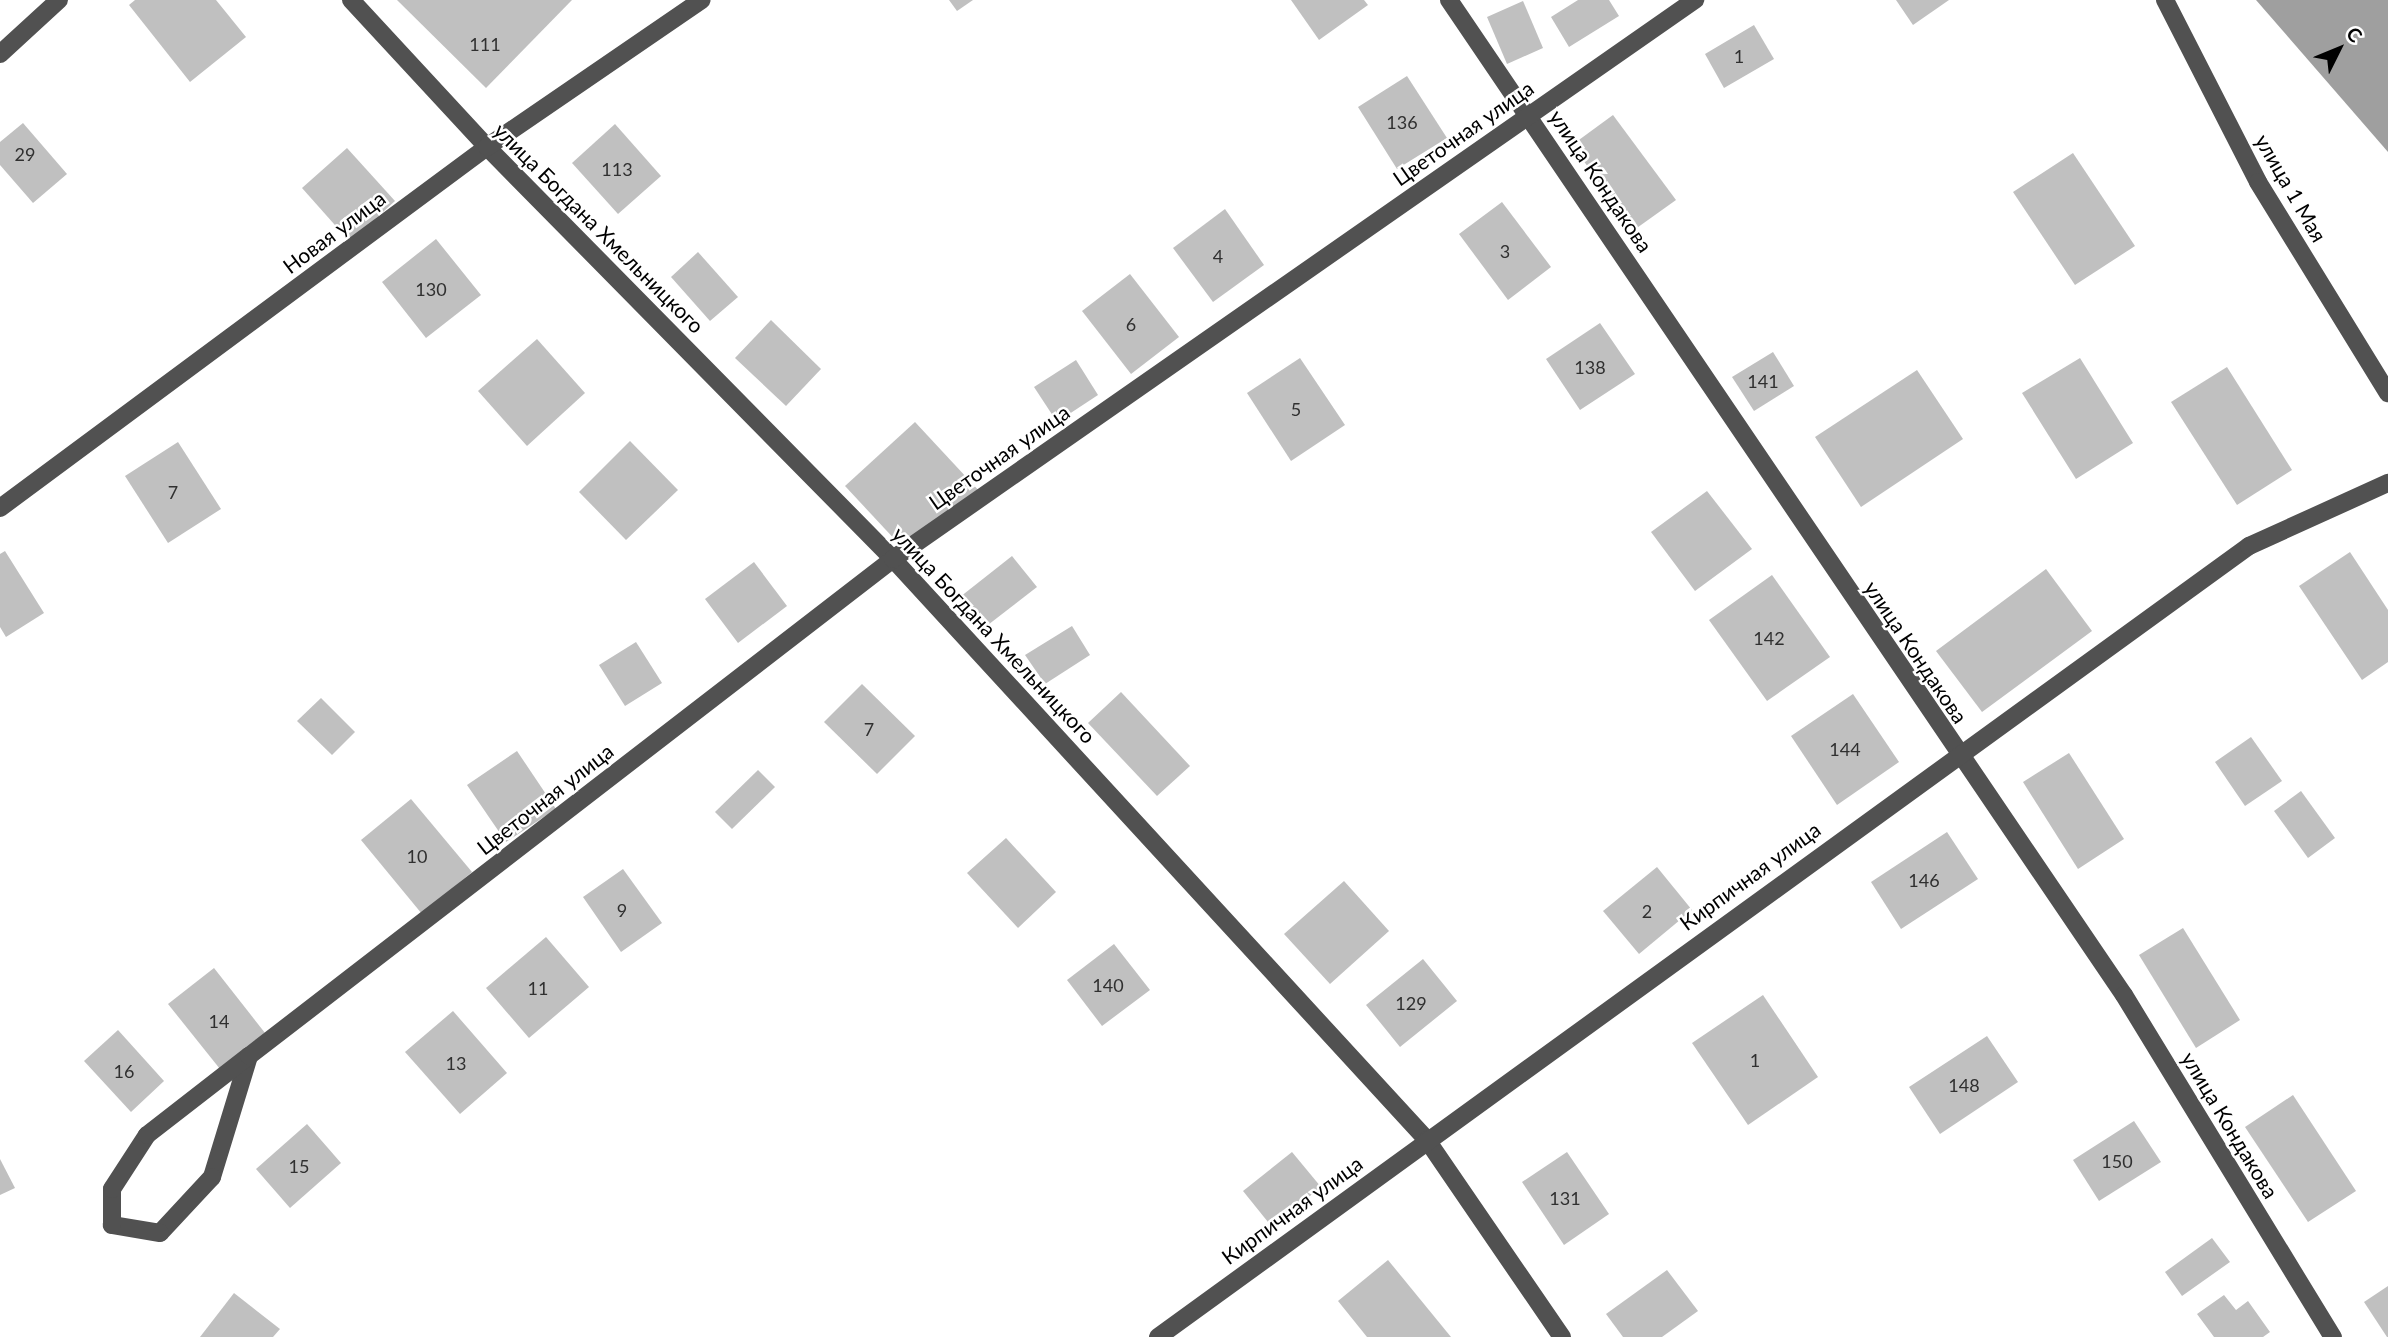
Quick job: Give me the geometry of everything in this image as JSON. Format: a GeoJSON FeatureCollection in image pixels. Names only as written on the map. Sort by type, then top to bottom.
{"type":"FeatureCollection","features":[{"type":"Feature","properties":{"kind":"street"},"geometry":{"type":"LineString","coordinates":[[0,54],[59,0]]}},
{"type":"Feature","properties":{"kind":"street","name":"улица Богдана Хмельницкого"},"geometry":{"type":"LineString","coordinates":[[351,0],[486,147],[894,559],[1427,1140],[1562,1337]]}},
{"type":"Feature","properties":{"kind":"street","name":"Новая улица"},"geometry":{"type":"LineString","coordinates":[[0,508],[486,147],[702,0]]}},
{"type":"Feature","properties":{"kind":"street","name":"улица Кондакова"},"geometry":{"type":"LineString","coordinates":[[1449,0],[1529,114],[1957,754],[2124,995],[2333,1337]]}},
{"type":"Feature","properties":{"kind":"street","name":"Цветочная улица"},"geometry":{"type":"LineString","coordinates":[[248,1056],[212,1177],[160,1233],[112,1225],[111,1189],[147,1135],[248,1056],[894,559],[1695,0]]}},
{"type":"Feature","properties":{"kind":"street","name":"улица 1 Мая"},"geometry":{"type":"LineString","coordinates":[[2165,0],[2258,181],[2388,393]]}},
{"type":"Feature","properties":{"kind":"street","name":"Кирпичная улица"},"geometry":{"type":"LineString","coordinates":[[1158,1337],[1957,754],[2249,546],[2388,484]]}},
{"type":"Feature","properties":{"kind":"shaded area"},"geometry":{"type":"Polygon","coordinates":[[[2256,0],[2388,0],[2388,152],[2256,0]]]}},
{"type":"Feature","properties":{"kind":"building"},"geometry":{"type":"Polygon","coordinates":[[[135,0],[216,0],[246,37],[190,82],[129,5],[135,0]]]}},
{"type":"Feature","properties":{"kind":"building"},"geometry":{"type":"Polygon","coordinates":[[[397,0],[572,0],[486,88],[397,0]]]}},
{"type":"Feature","properties":{"kind":"building"},"geometry":{"type":"Polygon","coordinates":[[[949,0],[973,0],[957,11],[949,0]]]}},
{"type":"Feature","properties":{"kind":"building"},"geometry":{"type":"Polygon","coordinates":[[[1291,0],[1364,0],[1368,5],[1319,40],[1291,0]]]}},
{"type":"Feature","properties":{"kind":"building"},"geometry":{"type":"Polygon","coordinates":[[[1578,0],[1609,0],[1619,16],[1569,47],[1551,17],[1578,0]]]}},
{"type":"Feature","properties":{"kind":"building"},"geometry":{"type":"Polygon","coordinates":[[[1896,0],[1949,0],[1913,25],[1896,0]]]}},
{"type":"Feature","properties":{"kind":"building"},"geometry":{"type":"Polygon","coordinates":[[[1523,1],[1543,48],[1507,64],[1487,17],[1523,1]]]}},
{"type":"Feature","properties":{"kind":"building"},"geometry":{"type":"Polygon","coordinates":[[[1754,25],[1774,59],[1724,88],[1705,54],[1754,25]]]}},
{"type":"Feature","properties":{"kind":"building"},"geometry":{"type":"Polygon","coordinates":[[[1407,76],[1447,138],[1397,169],[1358,107],[1407,76]]]}},
{"type":"Feature","properties":{"kind":"building"},"geometry":{"type":"Polygon","coordinates":[[[1613,115],[1676,200],[1634,230],[1572,145],[1613,115]]]}},
{"type":"Feature","properties":{"kind":"building"},"geometry":{"type":"Polygon","coordinates":[[[23,123],[67,174],[33,203],[0,165],[0,142],[23,123]]]}},
{"type":"Feature","properties":{"kind":"building"},"geometry":{"type":"Polygon","coordinates":[[[615,124],[661,176],[618,214],[572,163],[615,124]]]}},
{"type":"Feature","properties":{"kind":"building"},"geometry":{"type":"Polygon","coordinates":[[[347,148],[395,201],[350,242],[302,188],[347,148]]]}},
{"type":"Feature","properties":{"kind":"building"},"geometry":{"type":"Polygon","coordinates":[[[2073,153],[2135,246],[2075,285],[2013,192],[2073,153]]]}},
{"type":"Feature","properties":{"kind":"building"},"geometry":{"type":"Polygon","coordinates":[[[1502,202],[1551,267],[1508,300],[1459,234],[1502,202]]]}},
{"type":"Feature","properties":{"kind":"building"},"geometry":{"type":"Polygon","coordinates":[[[1225,209],[1264,265],[1213,302],[1173,248],[1225,209]]]}},
{"type":"Feature","properties":{"kind":"building"},"geometry":{"type":"Polygon","coordinates":[[[436,239],[481,295],[426,338],[382,282],[436,239]]]}},
{"type":"Feature","properties":{"kind":"building"},"geometry":{"type":"Polygon","coordinates":[[[698,252],[738,297],[710,321],[671,277],[698,252]]]}},
{"type":"Feature","properties":{"kind":"building"},"geometry":{"type":"Polygon","coordinates":[[[1130,274],[1179,337],[1131,374],[1082,311],[1130,274]]]}},
{"type":"Feature","properties":{"kind":"building"},"geometry":{"type":"Polygon","coordinates":[[[771,320],[821,369],[786,406],[735,358],[771,320]]]}},
{"type":"Feature","properties":{"kind":"building"},"geometry":{"type":"Polygon","coordinates":[[[1600,323],[1635,374],[1580,410],[1546,359],[1600,323]]]}},
{"type":"Feature","properties":{"kind":"building"},"geometry":{"type":"Polygon","coordinates":[[[537,339],[585,393],[527,446],[478,391],[537,339]]]}},
{"type":"Feature","properties":{"kind":"building"},"geometry":{"type":"Polygon","coordinates":[[[1773,352],[1794,386],[1754,411],[1732,377],[1773,352]]]}},
{"type":"Feature","properties":{"kind":"building"},"geometry":{"type":"Polygon","coordinates":[[[1300,358],[1345,425],[1291,461],[1247,393],[1300,358]]]}},
{"type":"Feature","properties":{"kind":"building"},"geometry":{"type":"Polygon","coordinates":[[[2080,358],[2133,443],[2076,479],[2022,393],[2080,358]]]}},
{"type":"Feature","properties":{"kind":"building"},"geometry":{"type":"Polygon","coordinates":[[[1076,360],[1098,395],[1057,422],[1034,387],[1076,360]]]}},
{"type":"Feature","properties":{"kind":"building"},"geometry":{"type":"Polygon","coordinates":[[[2227,367],[2292,470],[2237,505],[2171,402],[2227,367]]]}},
{"type":"Feature","properties":{"kind":"building"},"geometry":{"type":"Polygon","coordinates":[[[1917,370],[1963,439],[1861,507],[1815,437],[1917,370]]]}},
{"type":"Feature","properties":{"kind":"building"},"geometry":{"type":"Polygon","coordinates":[[[915,422],[981,493],[912,558],[845,486],[915,422]]]}},
{"type":"Feature","properties":{"kind":"building"},"geometry":{"type":"Polygon","coordinates":[[[630,441],[678,490],[626,540],[579,492],[630,441]]]}},
{"type":"Feature","properties":{"kind":"building"},"geometry":{"type":"Polygon","coordinates":[[[178,442],[221,509],[168,543],[125,476],[178,442]]]}},
{"type":"Feature","properties":{"kind":"building"},"geometry":{"type":"Polygon","coordinates":[[[1707,491],[1752,549],[1695,591],[1651,532],[1707,491]]]}},
{"type":"Feature","properties":{"kind":"building"},"geometry":{"type":"Polygon","coordinates":[[[5,551],[44,613],[6,637],[0,627],[0,554],[5,551]]]}},
{"type":"Feature","properties":{"kind":"building"},"geometry":{"type":"Polygon","coordinates":[[[2350,552],[2388,610],[2388,662],[2362,680],[2299,586],[2350,552]]]}},
{"type":"Feature","properties":{"kind":"building"},"geometry":{"type":"Polygon","coordinates":[[[1012,556],[1037,587],[984,628],[960,597],[1012,556]]]}},
{"type":"Feature","properties":{"kind":"building"},"geometry":{"type":"Polygon","coordinates":[[[754,562],[787,606],[738,643],[705,599],[754,562]]]}},
{"type":"Feature","properties":{"kind":"building"},"geometry":{"type":"Polygon","coordinates":[[[2046,569],[2092,631],[1982,712],[1936,651],[2046,569]]]}},
{"type":"Feature","properties":{"kind":"building"},"geometry":{"type":"Polygon","coordinates":[[[1772,575],[1830,657],[1767,701],[1709,620],[1772,575]]]}},
{"type":"Feature","properties":{"kind":"building"},"geometry":{"type":"Polygon","coordinates":[[[1072,626],[1090,655],[1045,684],[1025,655],[1072,626]]]}},
{"type":"Feature","properties":{"kind":"building"},"geometry":{"type":"Polygon","coordinates":[[[636,642],[662,683],[625,706],[599,665],[636,642]]]}},
{"type":"Feature","properties":{"kind":"building"},"geometry":{"type":"Polygon","coordinates":[[[862,684],[915,736],[877,774],[824,722],[862,684]]]}},
{"type":"Feature","properties":{"kind":"building"},"geometry":{"type":"Polygon","coordinates":[[[1121,692],[1190,766],[1157,796],[1088,723],[1121,692]]]}},
{"type":"Feature","properties":{"kind":"building"},"geometry":{"type":"Polygon","coordinates":[[[1853,694],[1899,762],[1837,805],[1791,736],[1853,694]]]}},
{"type":"Feature","properties":{"kind":"building"},"geometry":{"type":"Polygon","coordinates":[[[321,698],[355,732],[332,755],[297,721],[321,698]]]}},
{"type":"Feature","properties":{"kind":"building"},"geometry":{"type":"Polygon","coordinates":[[[2251,737],[2282,781],[2245,806],[2215,762],[2251,737]]]}},
{"type":"Feature","properties":{"kind":"building"},"geometry":{"type":"Polygon","coordinates":[[[517,751],[556,809],[506,842],[467,785],[517,751]]]}},
{"type":"Feature","properties":{"kind":"building"},"geometry":{"type":"Polygon","coordinates":[[[2069,753],[2124,839],[2078,869],[2023,782],[2069,753]]]}},
{"type":"Feature","properties":{"kind":"building"},"geometry":{"type":"Polygon","coordinates":[[[758,770],[775,787],[732,829],[715,812],[758,770]]]}},
{"type":"Feature","properties":{"kind":"building"},"geometry":{"type":"Polygon","coordinates":[[[2301,791],[2335,838],[2308,858],[2274,811],[2301,791]]]}},
{"type":"Feature","properties":{"kind":"building"},"geometry":{"type":"Polygon","coordinates":[[[411,799],[472,872],[422,914],[361,840],[411,799]]]}},
{"type":"Feature","properties":{"kind":"building"},"geometry":{"type":"Polygon","coordinates":[[[1947,832],[1978,879],[1901,929],[1871,882],[1947,832]]]}},
{"type":"Feature","properties":{"kind":"building"},"geometry":{"type":"Polygon","coordinates":[[[1006,838],[1056,892],[1018,928],[967,873],[1006,838]]]}},
{"type":"Feature","properties":{"kind":"building"},"geometry":{"type":"Polygon","coordinates":[[[1657,867],[1692,910],[1639,954],[1603,911],[1657,867]]]}},
{"type":"Feature","properties":{"kind":"building"},"geometry":{"type":"Polygon","coordinates":[[[623,869],[662,923],[621,952],[583,897],[623,869]]]}},
{"type":"Feature","properties":{"kind":"building"},"geometry":{"type":"Polygon","coordinates":[[[1344,881],[1389,931],[1330,984],[1284,934],[1344,881]]]}},
{"type":"Feature","properties":{"kind":"building"},"geometry":{"type":"Polygon","coordinates":[[[2183,928],[2240,1020],[2196,1048],[2139,955],[2183,928]]]}},
{"type":"Feature","properties":{"kind":"building"},"geometry":{"type":"Polygon","coordinates":[[[546,937],[589,987],[529,1038],[486,988],[546,937]]]}},
{"type":"Feature","properties":{"kind":"building"},"geometry":{"type":"Polygon","coordinates":[[[1114,944],[1150,990],[1102,1026],[1067,980],[1114,944]]]}},
{"type":"Feature","properties":{"kind":"building"},"geometry":{"type":"Polygon","coordinates":[[[1423,959],[1457,1001],[1400,1047],[1366,1005],[1423,959]]]}},
{"type":"Feature","properties":{"kind":"building"},"geometry":{"type":"Polygon","coordinates":[[[214,968],[269,1038],[224,1074],[168,1004],[214,968]]]}},
{"type":"Feature","properties":{"kind":"building"},"geometry":{"type":"Polygon","coordinates":[[[1763,995],[1818,1077],[1748,1125],[1692,1043],[1763,995]]]}},
{"type":"Feature","properties":{"kind":"building"},"geometry":{"type":"Polygon","coordinates":[[[453,1011],[507,1073],[460,1114],[405,1052],[453,1011]]]}},
{"type":"Feature","properties":{"kind":"building"},"geometry":{"type":"Polygon","coordinates":[[[118,1030],[164,1081],[131,1112],[84,1061],[118,1030]]]}},
{"type":"Feature","properties":{"kind":"building"},"geometry":{"type":"Polygon","coordinates":[[[1987,1036],[2018,1082],[1940,1134],[1909,1087],[1987,1036]]]}},
{"type":"Feature","properties":{"kind":"building"},"geometry":{"type":"Polygon","coordinates":[[[2293,1095],[2356,1191],[2308,1222],[2245,1127],[2293,1095]]]}},
{"type":"Feature","properties":{"kind":"building"},"geometry":{"type":"Polygon","coordinates":[[[2134,1121],[2161,1162],[2099,1201],[2073,1160],[2134,1121]]]}},
{"type":"Feature","properties":{"kind":"building"},"geometry":{"type":"Polygon","coordinates":[[[307,1124],[341,1163],[290,1208],[256,1169],[307,1124]]]}},
{"type":"Feature","properties":{"kind":"building"},"geometry":{"type":"Polygon","coordinates":[[[1292,1152],[1321,1187],[1272,1227],[1243,1191],[1292,1152]]]}},
{"type":"Feature","properties":{"kind":"building"},"geometry":{"type":"Polygon","coordinates":[[[1567,1152],[1609,1214],[1564,1245],[1522,1182],[1567,1152]]]}},
{"type":"Feature","properties":{"kind":"building"},"geometry":{"type":"Polygon","coordinates":[[[0,1159],[15,1188],[0,1195],[0,1159]]]}},
{"type":"Feature","properties":{"kind":"building"},"geometry":{"type":"Polygon","coordinates":[[[2212,1238],[2230,1262],[2182,1296],[2165,1272],[2212,1238]]]}},
{"type":"Feature","properties":{"kind":"building"},"geometry":{"type":"Polygon","coordinates":[[[1388,1260],[1451,1337],[1367,1337],[1338,1301],[1388,1260]]]}},
{"type":"Feature","properties":{"kind":"building"},"geometry":{"type":"Polygon","coordinates":[[[1667,1270],[1698,1311],[1662,1337],[1623,1337],[1606,1314],[1667,1270]]]}},
{"type":"Feature","properties":{"kind":"building"},"geometry":{"type":"Polygon","coordinates":[[[2388,1286],[2388,1337],[2387,1337],[2364,1302],[2388,1286]]]}},
{"type":"Feature","properties":{"kind":"building"},"geometry":{"type":"Polygon","coordinates":[[[234,1293],[280,1329],[273,1337],[200,1337],[234,1293]]]}},
{"type":"Feature","properties":{"kind":"building"},"geometry":{"type":"Polygon","coordinates":[[[2224,1295],[2236,1310],[2248,1301],[2270,1332],[2263,1337],[2214,1337],[2197,1314],[2224,1295]]]}}]}
